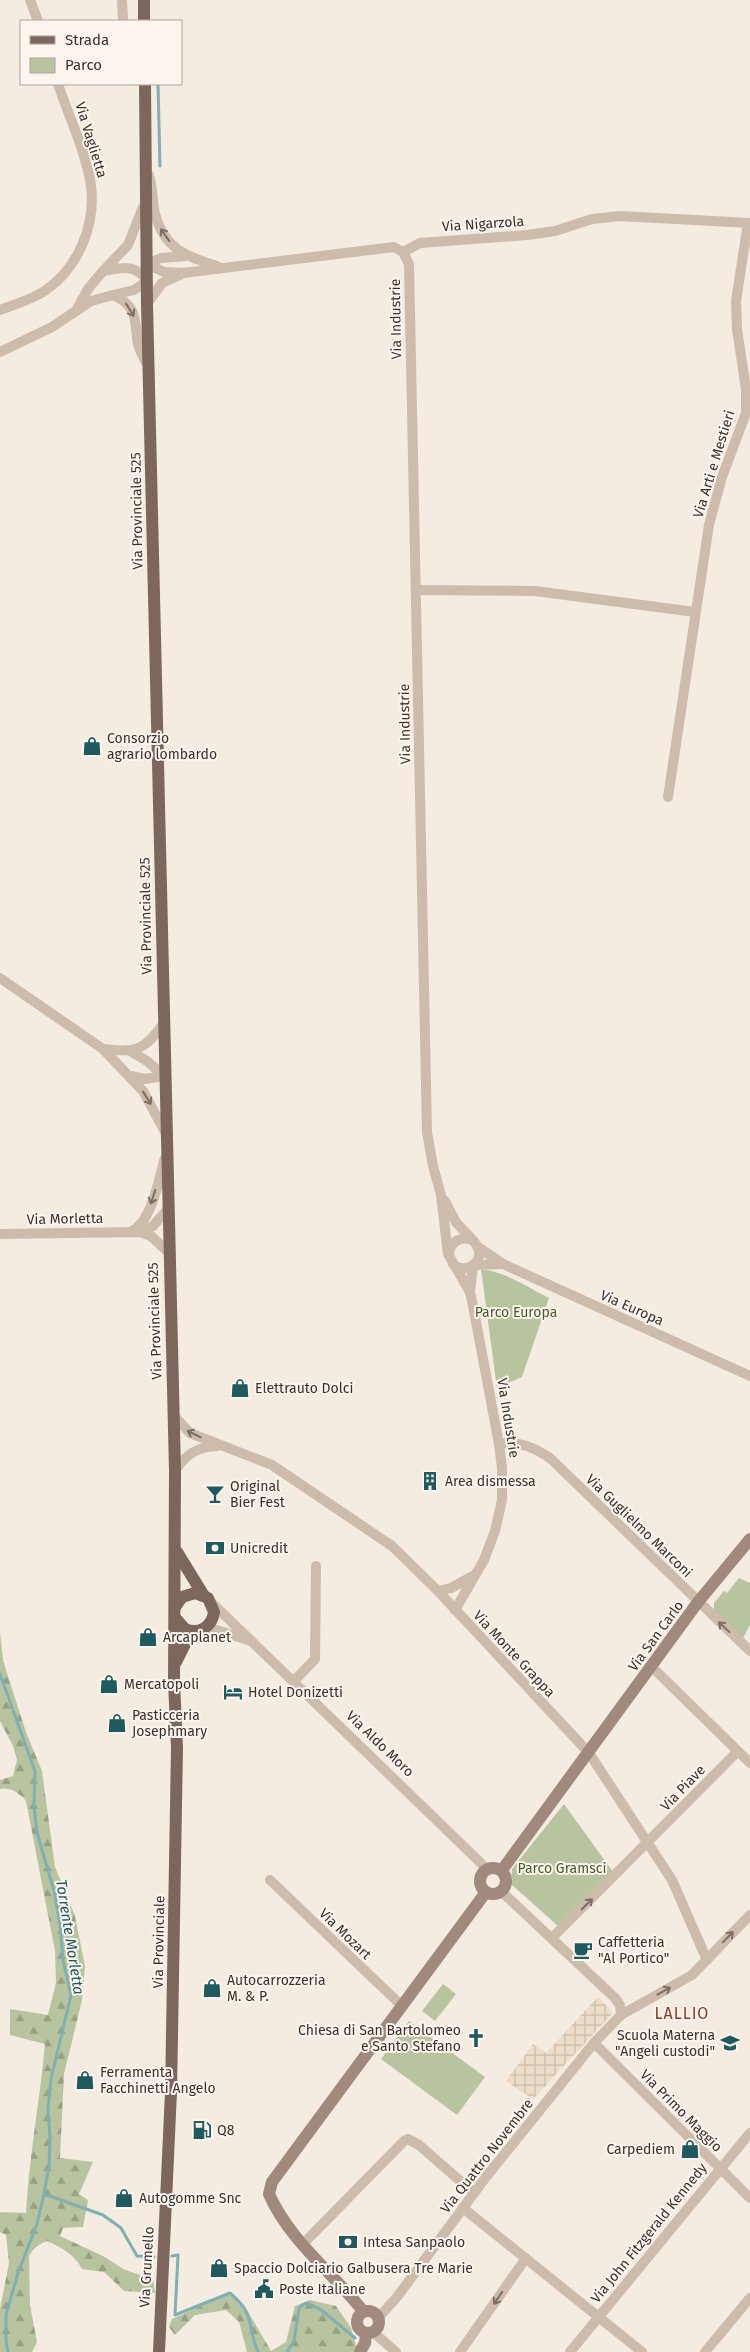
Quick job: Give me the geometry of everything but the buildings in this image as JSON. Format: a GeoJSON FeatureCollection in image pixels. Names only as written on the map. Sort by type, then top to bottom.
{"type":"FeatureCollection","features":[{"type":"Feature","properties":{"kind":"main road"},"geometry":{"type":"LineString","coordinates":[[144,0],[144,20]]}},
{"type":"Feature","properties":{"kind":"main road","name":"Via Provinciale 525"},"geometry":{"type":"LineString","coordinates":[[145,85],[147,304],[165,1132],[175,1471],[175,1702]]}},
{"type":"Feature","properties":{"kind":"main road"},"geometry":{"type":"LineString","coordinates":[[174,1664],[185,1644],[202,1629],[213,1614],[207,1598],[175,1550]]}},
{"type":"Feature","properties":{"kind":"main road"},"geometry":{"type":"LineString","coordinates":[[202,1629],[185,1630],[175,1613],[180,1599],[188,1594],[198,1593],[207,1598]]}},
{"type":"Feature","properties":{"kind":"main road","name":"Via Provinciale"},"geometry":{"type":"LineString","coordinates":[[166,2182],[172,2073],[177,1748],[175,1702]]}},
{"type":"Feature","properties":{"kind":"main road","name":"Via Grumello"},"geometry":{"type":"LineString","coordinates":[[159,2352],[166,2182]]}},
{"type":"Feature","properties":{"kind":"street"},"geometry":{"type":"LineString","coordinates":[[30,0],[38,20]]}},
{"type":"Feature","properties":{"kind":"street"},"geometry":{"type":"LineString","coordinates":[[122,0],[123,20]]}},
{"type":"Feature","properties":{"kind":"street","name":"Via Vaglietta"},"geometry":{"type":"LineString","coordinates":[[0,310],[38,295],[57,281],[78,254],[87,230],[91,204],[89,179],[58,85]]}},
{"type":"Feature","properties":{"kind":"street"},"geometry":{"type":"LineString","coordinates":[[146,167],[160,226],[167,238],[184,256]]}},
{"type":"Feature","properties":{"kind":"street"},"geometry":{"type":"LineString","coordinates":[[75,312],[88,290],[130,241],[140,219],[146,194]]}},
{"type":"Feature","properties":{"kind":"street","name":"Via Nigarzola"},"geometry":{"type":"LineString","coordinates":[[403,252],[420,243],[528,235],[555,231],[592,219],[620,216],[749,223]]}},
{"type":"Feature","properties":{"kind":"street","name":"Via Arti e Mestieri"},"geometry":{"type":"LineString","coordinates":[[668,797],[695,612],[712,514],[746,413],[746,389],[737,330],[736,301],[749,223]]}},
{"type":"Feature","properties":{"kind":"street"},"geometry":{"type":"LineString","coordinates":[[147,264],[164,272],[183,273],[394,246],[403,252]]}},
{"type":"Feature","properties":{"kind":"street","name":"Via Industrie"},"geometry":{"type":"LineString","coordinates":[[403,252],[409,264],[428,1132],[433,1166],[441,1195],[450,1258],[470,1292]]}},
{"type":"Feature","properties":{"kind":"street"},"geometry":{"type":"LineString","coordinates":[[147,264],[161,258],[184,256],[220,267]]}},
{"type":"Feature","properties":{"kind":"street"},"geometry":{"type":"LineString","coordinates":[[0,352],[52,327],[91,301],[134,290],[147,281],[140,272],[132,268],[103,271]]}},
{"type":"Feature","properties":{"kind":"street"},"geometry":{"type":"LineString","coordinates":[[147,304],[162,283],[183,273]]}},
{"type":"Feature","properties":{"kind":"street"},"geometry":{"type":"LineString","coordinates":[[113,295],[126,302],[133,311],[139,346],[149,367]]}},
{"type":"Feature","properties":{"kind":"street"},"geometry":{"type":"LineString","coordinates":[[416,590],[535,591],[695,612]]}},
{"type":"Feature","properties":{"kind":"street"},"geometry":{"type":"LineString","coordinates":[[0,978],[103,1049],[128,1074],[146,1096],[165,1132]]}},
{"type":"Feature","properties":{"kind":"street"},"geometry":{"type":"LineString","coordinates":[[130,1051],[147,1043],[163,1024]]}},
{"type":"Feature","properties":{"kind":"street"},"geometry":{"type":"LineString","coordinates":[[103,1049],[130,1051],[148,1060],[164,1076]]}},
{"type":"Feature","properties":{"kind":"street"},"geometry":{"type":"LineString","coordinates":[[128,1074],[140,1079],[164,1076]]}},
{"type":"Feature","properties":{"kind":"street"},"geometry":{"type":"LineString","coordinates":[[135,1232],[150,1207],[166,1157]]}},
{"type":"Feature","properties":{"kind":"street","name":"Via Industrie"},"geometry":{"type":"LineString","coordinates":[[441,1195],[456,1222],[475,1243],[479,1258],[474,1265],[470,1292],[502,1468],[502,1500],[495,1531],[484,1560],[455,1610]]}},
{"type":"Feature","properties":{"kind":"street"},"geometry":{"type":"LineString","coordinates":[[135,1232],[153,1226],[167,1210]]}},
{"type":"Feature","properties":{"kind":"street"},"geometry":{"type":"LineString","coordinates":[[135,1232],[151,1236],[168,1252]]}},
{"type":"Feature","properties":{"kind":"street","name":"Via Morletta"},"geometry":{"type":"LineString","coordinates":[[0,1234],[135,1232]]}},
{"type":"Feature","properties":{"kind":"street"},"geometry":{"type":"LineString","coordinates":[[474,1265],[462,1269],[450,1258],[452,1243],[457,1240],[466,1238],[475,1243]]}},
{"type":"Feature","properties":{"kind":"street","name":"Via Europa"},"geometry":{"type":"LineString","coordinates":[[475,1243],[503,1264],[750,1376]]}},
{"type":"Feature","properties":{"kind":"street","name":"Via Europa"},"geometry":{"type":"LineString","coordinates":[[474,1265],[503,1264]]}},
{"type":"Feature","properties":{"kind":"street"},"geometry":{"type":"LineString","coordinates":[[173,1415],[185,1430],[220,1446]]}},
{"type":"Feature","properties":{"kind":"street","name":"Via Guglielmo Marconi"},"geometry":{"type":"LineString","coordinates":[[499,1444],[514,1442],[534,1447],[550,1458],[750,1651]]}},
{"type":"Feature","properties":{"kind":"street"},"geometry":{"type":"LineString","coordinates":[[175,1471],[182,1460],[191,1452],[208,1446],[220,1446]]}},
{"type":"Feature","properties":{"kind":"street","name":"Via Monte Grappa"},"geometry":{"type":"LineString","coordinates":[[220,1446],[272,1465],[392,1546],[438,1592],[589,1753],[672,1880],[707,1960]]}},
{"type":"Feature","properties":{"kind":"street","name":"Via San Carlo"},"geometry":{"type":"LineString","coordinates":[[502,1870],[698,1602],[750,1540]]}},
{"type":"Feature","properties":{"kind":"street"},"geometry":{"type":"LineString","coordinates":[[294,1681],[315,1659],[316,1566]]}},
{"type":"Feature","properties":{"kind":"street"},"geometry":{"type":"LineString","coordinates":[[438,1592],[451,1588],[474,1575]]}},
{"type":"Feature","properties":{"kind":"street","name":"Via Aldo Moro"},"geometry":{"type":"LineString","coordinates":[[207,1598],[487,1869]]}},
{"type":"Feature","properties":{"kind":"street","name":"Via Aldo Moro"},"geometry":{"type":"LineString","coordinates":[[202,1629],[252,1641]]}},
{"type":"Feature","properties":{"kind":"street"},"geometry":{"type":"LineString","coordinates":[[652,1667],[750,1763]]}},
{"type":"Feature","properties":{"kind":"street","name":"Via Piave"},"geometry":{"type":"LineString","coordinates":[[552,1938],[648,1844],[737,1752]]}},
{"type":"Feature","properties":{"kind":"street"},"geometry":{"type":"LineString","coordinates":[[495,1867],[502,1870],[506,1877],[506,1885],[501,1891],[494,1894],[486,1892],[480,1885],[481,1876],[487,1869],[495,1867]]}},
{"type":"Feature","properties":{"kind":"street","name":"Via Mozart"},"geometry":{"type":"LineString","coordinates":[[270,1880],[402,2006]]}},
{"type":"Feature","properties":{"kind":"street"},"geometry":{"type":"LineString","coordinates":[[501,1891],[615,1998],[620,2005],[621,2015]]}},
{"type":"Feature","properties":{"kind":"street"},"geometry":{"type":"LineString","coordinates":[[363,2312],[303,2244],[272,2202],[269,2194],[272,2182],[486,1892]]}},
{"type":"Feature","properties":{"kind":"street","name":"Via Quattro Novembre"},"geometry":{"type":"LineString","coordinates":[[379,2317],[397,2297],[474,2193],[594,2043],[621,2015],[692,1975],[750,1915]]}},
{"type":"Feature","properties":{"kind":"street","name":"Via Primo Maggio"},"geometry":{"type":"LineString","coordinates":[[594,2043],[750,2198]]}},
{"type":"Feature","properties":{"kind":"street","name":"Via John Fitzgerald Kennedy"},"geometry":{"type":"LineString","coordinates":[[570,2352],[719,2168],[750,2133]]}},
{"type":"Feature","properties":{"kind":"street"},"geometry":{"type":"LineString","coordinates":[[303,2244],[408,2139],[419,2145],[474,2193]]}},
{"type":"Feature","properties":{"kind":"street"},"geometry":{"type":"LineString","coordinates":[[463,2208],[642,2352]]}},
{"type":"Feature","properties":{"kind":"street"},"geometry":{"type":"LineString","coordinates":[[460,2352],[526,2258]]}},
{"type":"Feature","properties":{"kind":"street"},"geometry":{"type":"LineString","coordinates":[[706,2352],[750,2298]]}},
{"type":"Feature","properties":{"kind":"street"},"geometry":{"type":"LineString","coordinates":[[360,2352],[369,2332],[379,2326],[379,2317],[372,2311],[359,2314],[358,2327],[369,2332],[396,2352]]}},
{"type":"Feature","properties":{"kind":"green space","name":"Parco Europa"},"geometry":{"type":"Polygon","coordinates":[[[481,1269],[499,1273],[549,1298],[522,1377],[497,1388],[481,1269]]]}},
{"type":"Feature","properties":{"kind":"green space"},"geometry":{"type":"Polygon","coordinates":[[[739,1578],[750,1583],[750,1625],[743,1638],[714,1610],[714,1603],[724,1591],[727,1593],[739,1578]]]}},
{"type":"Feature","properties":{"kind":"green space"},"geometry":{"type":"Polygon","coordinates":[[[0,1632],[3,1660],[26,1732],[42,1771],[55,1867],[75,1916],[85,1967],[82,2000],[64,2074],[60,2158],[93,2162],[79,2194],[88,2200],[83,2227],[63,2228],[60,2236],[103,2256],[125,2270],[153,2279],[155,2293],[124,2291],[104,2272],[82,2269],[67,2252],[47,2241],[44,2242],[36,2247],[29,2256],[30,2305],[37,2342],[32,2352],[0,2352],[0,2309],[9,2263],[6,2235],[0,2232],[0,2212],[26,2213],[45,2044],[10,2035],[10,2009],[48,2015],[56,1983],[55,1951],[26,1801],[14,1791],[0,1789],[0,1780],[13,1776],[17,1760],[13,1746],[0,1721],[0,1632]]]}},
{"type":"Feature","properties":{"kind":"green space","name":"Parco Gramsci"},"geometry":{"type":"Polygon","coordinates":[[[564,1804],[613,1872],[558,1926],[511,1884],[512,1869],[564,1804]]]}},
{"type":"Feature","properties":{"kind":"green space"},"geometry":{"type":"Polygon","coordinates":[[[443,1984],[456,1994],[435,2021],[422,2011],[443,1984]]]}},
{"type":"Feature","properties":{"kind":"green space"},"geometry":{"type":"Polygon","coordinates":[[[409,2021],[485,2077],[457,2115],[381,2059],[409,2021]]]}},
{"type":"Feature","properties":{"kind":"green space"},"geometry":{"type":"Polygon","coordinates":[[[230,2293],[244,2305],[271,2351],[286,2342],[295,2306],[310,2300],[336,2306],[351,2328],[357,2348],[355,2352],[247,2352],[239,2322],[226,2310],[195,2315],[175,2335],[169,2327],[172,2319],[230,2293]]]}},
{"type":"Feature","properties":{"kind":"shaded area"},"geometry":{"type":"Polygon","coordinates":[[[598,1997],[613,2013],[533,2099],[506,2081],[533,2044],[546,2053],[598,1997]]]}},
{"type":"Feature","properties":{"kind":"waterway"},"geometry":{"type":"LineString","coordinates":[[158,85],[160,166]]}},
{"type":"Feature","properties":{"kind":"waterway","name":"Torrente Morletta"},"geometry":{"type":"LineString","coordinates":[[0,1674],[35,1771],[34,1806],[37,1833],[54,1891],[60,1924],[63,1960],[71,1995],[51,2079],[48,2108],[49,2166],[44,2194],[37,2224],[18,2273],[6,2315],[8,2352]]}},
{"type":"Feature","properties":{"kind":"waterway"},"geometry":{"type":"LineString","coordinates":[[44,2194],[103,2215],[121,2228],[137,2256],[154,2257]]}},
{"type":"Feature","properties":{"kind":"waterway"},"geometry":{"type":"LineString","coordinates":[[172,2256],[178,2255],[175,2315],[230,2293],[248,2315],[254,2343],[258,2352]]}},
{"type":"Feature","properties":{"kind":"waterway"},"geometry":{"type":"LineString","coordinates":[[287,2352],[294,2341],[299,2308],[306,2303],[320,2309],[355,2338]]}},
{"type":"Feature","properties":{"kind":"place","name":"Consorzio agrario lombardo"},"geometry":{"type":"Point","coordinates":[92,746]}},
{"type":"Feature","properties":{"kind":"place","name":"Elettrauto Dolci"},"geometry":{"type":"Point","coordinates":[240,1388]}},
{"type":"Feature","properties":{"kind":"place","name":"Area dismessa"},"geometry":{"type":"Point","coordinates":[430,1481]}},
{"type":"Feature","properties":{"kind":"place","name":"Original Bier Fest"},"geometry":{"type":"Point","coordinates":[215,1494]}},
{"type":"Feature","properties":{"kind":"place","name":"Unicredit"},"geometry":{"type":"Point","coordinates":[215,1548]}},
{"type":"Feature","properties":{"kind":"place","name":"Arcaplanet"},"geometry":{"type":"Point","coordinates":[148,1637]}},
{"type":"Feature","properties":{"kind":"place","name":"Mercatopoli"},"geometry":{"type":"Point","coordinates":[109,1684]}},
{"type":"Feature","properties":{"kind":"place","name":"Hotel Donizetti"},"geometry":{"type":"Point","coordinates":[233,1692]}},
{"type":"Feature","properties":{"kind":"place","name":"Pasticceria Josephmary"},"geometry":{"type":"Point","coordinates":[117,1723]}},
{"type":"Feature","properties":{"kind":"place","name":"Caffetteria \"Al Portico\""},"geometry":{"type":"Point","coordinates":[583,1950]}},
{"type":"Feature","properties":{"kind":"place","name":"Autocarrozzeria M. & P."},"geometry":{"type":"Point","coordinates":[212,1988]}},
{"type":"Feature","properties":{"kind":"place","name":"Chiesa di San Bartolomeo e Santo Stefano"},"geometry":{"type":"Point","coordinates":[476,2038]}},
{"type":"Feature","properties":{"kind":"place","name":"Scuola Materna \"Angeli custodi\""},"geometry":{"type":"Point","coordinates":[730,2043]}},
{"type":"Feature","properties":{"kind":"place","name":"Ferramenta Facchinetti Angelo"},"geometry":{"type":"Point","coordinates":[85,2080]}},
{"type":"Feature","properties":{"kind":"place","name":"Q8"},"geometry":{"type":"Point","coordinates":[202,2130]}},
{"type":"Feature","properties":{"kind":"place","name":"Carpediem"},"geometry":{"type":"Point","coordinates":[690,2149]}},
{"type":"Feature","properties":{"kind":"place","name":"Autogomme Snc"},"geometry":{"type":"Point","coordinates":[124,2198]}},
{"type":"Feature","properties":{"kind":"place","name":"Intesa Sanpaolo"},"geometry":{"type":"Point","coordinates":[348,2242]}},
{"type":"Feature","properties":{"kind":"place","name":"Spaccio Dolciario Galbusera Tre Marie"},"geometry":{"type":"Point","coordinates":[219,2268]}},
{"type":"Feature","properties":{"kind":"place","name":"Poste Italiane"},"geometry":{"type":"Point","coordinates":[264,2289]}},
{"type":"Feature","properties":{"kind":"district","name":"LALLIO"},"geometry":{"type":"Point","coordinates":[682,2013]}}]}
